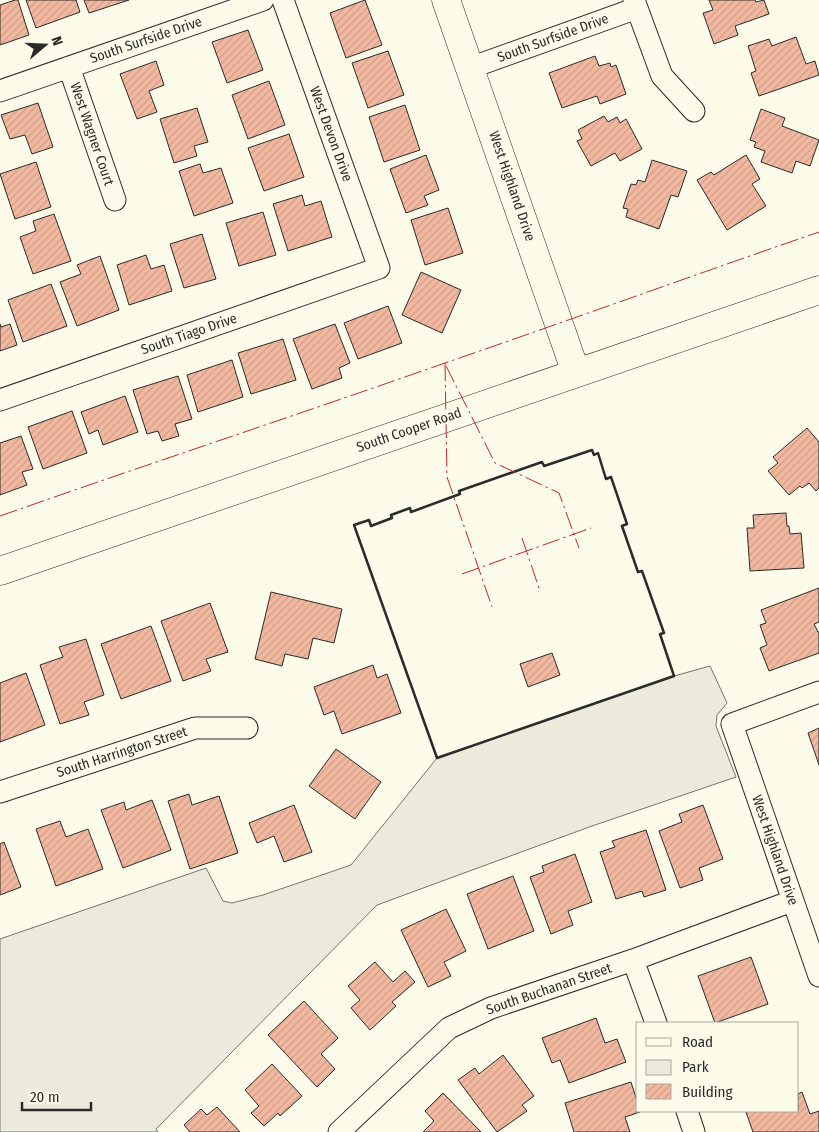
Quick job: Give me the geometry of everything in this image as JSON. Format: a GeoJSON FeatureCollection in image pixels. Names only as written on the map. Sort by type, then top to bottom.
{"type":"FeatureCollection","features":[{"type":"Feature","properties":{"kind":"main road","name":"West Highland Drive"},"geometry":{"type":"LineString","coordinates":[[446,0],[576,372]]}},
{"type":"Feature","properties":{"kind":"main road","name":"South Cooper Road"},"geometry":{"type":"LineString","coordinates":[[0,571],[819,290]]}},
{"type":"Feature","properties":{"kind":"street","name":"South Surfside Drive"},"geometry":{"type":"LineString","coordinates":[[0,91],[263,0]]}},
{"type":"Feature","properties":{"kind":"street","name":"West Devon Drive"},"geometry":{"type":"LineString","coordinates":[[283,0],[378,268]]}},
{"type":"Feature","properties":{"kind":"street","name":"South Surfside Drive"},"geometry":{"type":"LineString","coordinates":[[470,68],[635,4]]}},
{"type":"Feature","properties":{"kind":"street"},"geometry":{"type":"LineString","coordinates":[[635,4],[662,76],[694,111]]}},
{"type":"Feature","properties":{"kind":"street","name":"West Wagner Court"},"geometry":{"type":"LineString","coordinates":[[69,67],[116,200]]}},
{"type":"Feature","properties":{"kind":"street","name":"South Tiago Drive"},"geometry":{"type":"LineString","coordinates":[[0,400],[378,268]]}},
{"type":"Feature","properties":{"kind":"street","name":"West Highland Drive"},"geometry":{"type":"LineString","coordinates":[[819,692],[732,724],[819,976]]}},
{"type":"Feature","properties":{"kind":"street","name":"South Harrington Street"},"geometry":{"type":"LineString","coordinates":[[0,792],[195,728],[247,728]]}},
{"type":"Feature","properties":{"kind":"street","name":"South Buchanan Street"},"geometry":{"type":"LineString","coordinates":[[344,1130],[449,1028],[491,1008],[633,960],[792,901]]}},
{"type":"Feature","properties":{"kind":"street"},"geometry":{"type":"LineString","coordinates":[[633,960],[656,1022]]}},
{"type":"Feature","properties":{"kind":"street"},"geometry":{"type":"LineString","coordinates":[[687,1112],[694,1132]]}},
{"type":"Feature","properties":{"kind":"green space"},"geometry":{"type":"Polygon","coordinates":[[[710,666],[727,703],[717,715],[716,726],[736,777],[592,826],[377,905],[156,1129],[158,1132],[0,1132],[0,939],[206,868],[223,901],[232,903],[263,895],[351,865],[437,758],[674,676],[710,666]]]}},
{"type":"Feature","properties":{"kind":"building"},"geometry":{"type":"Polygon","coordinates":[[[18,0],[29,35],[0,45],[0,5],[18,0]]]}},
{"type":"Feature","properties":{"kind":"building"},"geometry":{"type":"Polygon","coordinates":[[[26,0],[76,0],[80,12],[36,28],[26,0]]]}},
{"type":"Feature","properties":{"kind":"building"},"geometry":{"type":"Polygon","coordinates":[[[84,0],[129,0],[89,13],[84,0]]]}},
{"type":"Feature","properties":{"kind":"building"},"geometry":{"type":"Polygon","coordinates":[[[365,0],[382,45],[346,58],[330,13],[365,0]]]}},
{"type":"Feature","properties":{"kind":"building"},"geometry":{"type":"Polygon","coordinates":[[[709,0],[755,0],[756,2],[764,0],[769,14],[735,26],[738,35],[714,44],[703,13],[713,10],[709,0]]]}},
{"type":"Feature","properties":{"kind":"building"},"geometry":{"type":"Polygon","coordinates":[[[248,30],[263,70],[227,83],[212,42],[248,30]]]}},
{"type":"Feature","properties":{"kind":"building"},"geometry":{"type":"Polygon","coordinates":[[[796,37],[806,64],[815,61],[819,75],[759,96],[751,73],[756,71],[748,46],[769,39],[772,46],[796,37]]]}},
{"type":"Feature","properties":{"kind":"building"},"geometry":{"type":"Polygon","coordinates":[[[388,51],[404,95],[368,108],[352,63],[388,51]]]}},
{"type":"Feature","properties":{"kind":"building"},"geometry":{"type":"Polygon","coordinates":[[[595,56],[599,66],[610,63],[611,67],[616,65],[626,94],[600,104],[597,96],[562,108],[549,73],[595,56]]]}},
{"type":"Feature","properties":{"kind":"building"},"geometry":{"type":"Polygon","coordinates":[[[156,61],[164,85],[149,91],[157,112],[137,119],[120,74],[156,61]]]}},
{"type":"Feature","properties":{"kind":"building"},"geometry":{"type":"Polygon","coordinates":[[[269,81],[285,125],[248,139],[232,95],[269,81]]]}},
{"type":"Feature","properties":{"kind":"building"},"geometry":{"type":"Polygon","coordinates":[[[38,103],[53,147],[32,154],[25,135],[10,139],[1,115],[38,103]]]}},
{"type":"Feature","properties":{"kind":"building"},"geometry":{"type":"Polygon","coordinates":[[[405,105],[420,150],[384,162],[369,117],[405,105]]]}},
{"type":"Feature","properties":{"kind":"building"},"geometry":{"type":"Polygon","coordinates":[[[197,108],[208,142],[194,146],[197,156],[174,163],[160,119],[197,108]]]}},
{"type":"Feature","properties":{"kind":"building"},"geometry":{"type":"Polygon","coordinates":[[[761,109],[785,118],[782,126],[819,140],[810,166],[796,161],[792,173],[761,162],[765,151],[754,147],[756,142],[750,140],[761,109]]]}},
{"type":"Feature","properties":{"kind":"building"},"geometry":{"type":"Polygon","coordinates":[[[604,116],[608,122],[617,117],[620,123],[626,119],[642,149],[620,161],[615,153],[591,166],[577,141],[582,139],[578,130],[604,116]]]}},
{"type":"Feature","properties":{"kind":"building"},"geometry":{"type":"Polygon","coordinates":[[[289,134],[304,177],[264,191],[248,148],[289,134]]]}},
{"type":"Feature","properties":{"kind":"building"},"geometry":{"type":"Polygon","coordinates":[[[426,155],[439,190],[424,196],[428,205],[406,213],[390,169],[426,155]]]}},
{"type":"Feature","properties":{"kind":"building"},"geometry":{"type":"Polygon","coordinates":[[[746,155],[760,179],[752,184],[766,206],[727,230],[697,180],[711,172],[714,175],[746,155]]]}},
{"type":"Feature","properties":{"kind":"building"},"geometry":{"type":"Polygon","coordinates":[[[652,160],[687,171],[678,197],[671,195],[659,229],[626,217],[628,209],[623,208],[631,184],[636,185],[638,180],[645,182],[652,160]]]}},
{"type":"Feature","properties":{"kind":"building"},"geometry":{"type":"Polygon","coordinates":[[[36,162],[51,207],[15,219],[0,174],[36,162]]]}},
{"type":"Feature","properties":{"kind":"building"},"geometry":{"type":"Polygon","coordinates":[[[200,164],[203,173],[221,168],[233,203],[194,216],[179,171],[200,164]]]}},
{"type":"Feature","properties":{"kind":"building"},"geometry":{"type":"Polygon","coordinates":[[[302,195],[305,206],[321,201],[332,237],[288,251],[273,204],[302,195]]]}},
{"type":"Feature","properties":{"kind":"building"},"geometry":{"type":"Polygon","coordinates":[[[448,208],[463,253],[425,265],[411,220],[448,208]]]}},
{"type":"Feature","properties":{"kind":"building"},"geometry":{"type":"Polygon","coordinates":[[[263,212],[276,255],[239,266],[226,223],[263,212]]]}},
{"type":"Feature","properties":{"kind":"building"},"geometry":{"type":"Polygon","coordinates":[[[54,214],[71,261],[33,274],[20,237],[36,231],[33,221],[54,214]]]}},
{"type":"Feature","properties":{"kind":"building"},"geometry":{"type":"Polygon","coordinates":[[[202,234],[216,279],[184,288],[170,244],[202,234]]]}},
{"type":"Feature","properties":{"kind":"building"},"geometry":{"type":"Polygon","coordinates":[[[146,255],[151,269],[164,265],[172,291],[129,305],[117,265],[146,255]]]}},
{"type":"Feature","properties":{"kind":"building"},"geometry":{"type":"Polygon","coordinates":[[[100,256],[119,310],[77,326],[60,282],[81,274],[77,265],[100,256]]]}},
{"type":"Feature","properties":{"kind":"building"},"geometry":{"type":"Polygon","coordinates":[[[421,272],[461,290],[442,333],[402,315],[421,272]]]}},
{"type":"Feature","properties":{"kind":"building"},"geometry":{"type":"Polygon","coordinates":[[[51,284],[67,326],[23,342],[8,300],[51,284]]]}},
{"type":"Feature","properties":{"kind":"building"},"geometry":{"type":"Polygon","coordinates":[[[388,306],[402,343],[358,359],[344,323],[388,306]]]}},
{"type":"Feature","properties":{"kind":"building"},"geometry":{"type":"Polygon","coordinates":[[[0,324],[1,327],[10,324],[17,345],[0,351],[0,324]]]}},
{"type":"Feature","properties":{"kind":"building"},"geometry":{"type":"Polygon","coordinates":[[[335,324],[350,363],[339,368],[342,378],[312,389],[293,339],[335,324]]]}},
{"type":"Feature","properties":{"kind":"building"},"geometry":{"type":"Polygon","coordinates":[[[283,339],[296,380],[251,394],[238,353],[283,339]]]}},
{"type":"Feature","properties":{"kind":"building"},"geometry":{"type":"Polygon","coordinates":[[[232,360],[243,397],[198,412],[187,375],[232,360]]]}},
{"type":"Feature","properties":{"kind":"building"},"geometry":{"type":"Polygon","coordinates":[[[178,376],[192,419],[175,424],[179,436],[162,441],[158,431],[147,434],[133,390],[178,376]]]}},
{"type":"Feature","properties":{"kind":"building"},"geometry":{"type":"Polygon","coordinates":[[[125,396],[138,432],[103,445],[98,430],[89,434],[81,412],[125,396]]]}},
{"type":"Feature","properties":{"kind":"building"},"geometry":{"type":"Polygon","coordinates":[[[72,411],[87,453],[43,469],[28,427],[72,411]]]}},
{"type":"Feature","properties":{"kind":"building"},"geometry":{"type":"Polygon","coordinates":[[[807,428],[819,442],[819,488],[816,491],[809,483],[802,488],[800,486],[789,495],[768,471],[778,463],[773,457],[807,428]]]}},
{"type":"Feature","properties":{"kind":"building"},"geometry":{"type":"Polygon","coordinates":[[[21,436],[33,469],[22,472],[27,485],[0,495],[0,443],[21,436]]]}},
{"type":"Feature","properties":{"kind":"building"},"geometry":{"type":"Polygon","coordinates":[[[786,513],[790,534],[801,533],[804,568],[750,571],[747,528],[754,528],[753,515],[786,513]]]}},
{"type":"Feature","properties":{"kind":"building"},"geometry":{"type":"Polygon","coordinates":[[[819,588],[819,622],[814,624],[819,632],[819,653],[769,671],[760,648],[767,645],[760,625],[766,623],[761,610],[819,588]]]}},
{"type":"Feature","properties":{"kind":"building"},"geometry":{"type":"Polygon","coordinates":[[[271,592],[342,609],[334,643],[313,638],[308,659],[285,654],[282,666],[255,659],[271,592]]]}},
{"type":"Feature","properties":{"kind":"building"},"geometry":{"type":"Polygon","coordinates":[[[210,603],[228,652],[206,659],[211,671],[183,681],[161,621],[210,603]]]}},
{"type":"Feature","properties":{"kind":"building"},"geometry":{"type":"Polygon","coordinates":[[[151,626],[171,681],[121,699],[101,644],[151,626]]]}},
{"type":"Feature","properties":{"kind":"building"},"geometry":{"type":"Polygon","coordinates":[[[86,639],[104,695],[84,702],[89,715],[60,724],[40,665],[63,657],[59,647],[86,639]]]}},
{"type":"Feature","properties":{"kind":"building"},"geometry":{"type":"Polygon","coordinates":[[[552,653],[560,675],[528,687],[520,664],[552,653]]]}},
{"type":"Feature","properties":{"kind":"building"},"geometry":{"type":"Polygon","coordinates":[[[373,665],[377,678],[387,674],[401,713],[342,734],[334,711],[324,715],[314,687],[373,665]]]}},
{"type":"Feature","properties":{"kind":"building"},"geometry":{"type":"Polygon","coordinates":[[[26,673],[45,725],[0,742],[0,683],[26,673]]]}},
{"type":"Feature","properties":{"kind":"building"},"geometry":{"type":"Polygon","coordinates":[[[819,728],[819,765],[808,733],[819,728]]]}},
{"type":"Feature","properties":{"kind":"building"},"geometry":{"type":"Polygon","coordinates":[[[336,749],[381,782],[355,819],[309,786],[336,749]]]}},
{"type":"Feature","properties":{"kind":"building"},"geometry":{"type":"Polygon","coordinates":[[[189,794],[192,805],[219,796],[238,853],[190,869],[168,801],[189,794]]]}},
{"type":"Feature","properties":{"kind":"building"},"geometry":{"type":"Polygon","coordinates":[[[152,800],[171,850],[123,868],[101,810],[124,802],[126,810],[152,800]]]}},
{"type":"Feature","properties":{"kind":"building"},"geometry":{"type":"Polygon","coordinates":[[[294,805],[312,852],[284,862],[274,836],[257,843],[249,823],[294,805]]]}},
{"type":"Feature","properties":{"kind":"building"},"geometry":{"type":"Polygon","coordinates":[[[703,805],[723,859],[699,868],[703,880],[680,888],[659,831],[682,822],[679,814],[703,805]]]}},
{"type":"Feature","properties":{"kind":"building"},"geometry":{"type":"Polygon","coordinates":[[[60,821],[66,837],[88,829],[103,869],[56,886],[36,829],[60,821]]]}},
{"type":"Feature","properties":{"kind":"building"},"geometry":{"type":"Polygon","coordinates":[[[646,830],[666,890],[644,897],[642,891],[616,899],[600,852],[615,847],[612,841],[646,830]]]}},
{"type":"Feature","properties":{"kind":"building"},"geometry":{"type":"Polygon","coordinates":[[[4,842],[21,887],[0,895],[0,844],[4,842]]]}},
{"type":"Feature","properties":{"kind":"building"},"geometry":{"type":"Polygon","coordinates":[[[575,854],[592,902],[568,911],[573,925],[551,934],[530,877],[544,872],[542,866],[575,854]]]}},
{"type":"Feature","properties":{"kind":"building"},"geometry":{"type":"Polygon","coordinates":[[[513,876],[534,931],[488,949],[467,894],[513,876]]]}},
{"type":"Feature","properties":{"kind":"building"},"geometry":{"type":"Polygon","coordinates":[[[446,909],[466,951],[444,962],[451,976],[428,987],[401,930],[446,909]]]}},
{"type":"Feature","properties":{"kind":"building"},"geometry":{"type":"Polygon","coordinates":[[[751,957],[768,1004],[715,1022],[698,976],[751,957]]]}},
{"type":"Feature","properties":{"kind":"building"},"geometry":{"type":"Polygon","coordinates":[[[375,962],[393,982],[405,971],[415,982],[392,1002],[396,1006],[370,1030],[351,1008],[360,1000],[348,986],[375,962]]]}},
{"type":"Feature","properties":{"kind":"building"},"geometry":{"type":"Polygon","coordinates":[[[304,1001],[338,1038],[321,1054],[335,1069],[317,1087],[268,1035],[304,1001]]]}},
{"type":"Feature","properties":{"kind":"building"},"geometry":{"type":"Polygon","coordinates":[[[596,1018],[605,1043],[617,1039],[626,1062],[569,1083],[560,1060],[552,1063],[542,1038],[596,1018]]]}},
{"type":"Feature","properties":{"kind":"building"},"geometry":{"type":"Polygon","coordinates":[[[503,1055],[534,1096],[522,1105],[527,1111],[497,1132],[458,1080],[475,1068],[479,1074],[503,1055]]]}},
{"type":"Feature","properties":{"kind":"building"},"geometry":{"type":"Polygon","coordinates":[[[272,1064],[302,1096],[280,1116],[278,1113],[264,1126],[251,1113],[259,1106],[245,1090],[272,1064]]]}},
{"type":"Feature","properties":{"kind":"building"},"geometry":{"type":"Polygon","coordinates":[[[631,1082],[636,1098],[636,1112],[640,1112],[625,1117],[630,1132],[574,1132],[565,1103],[631,1082]]]}},
{"type":"Feature","properties":{"kind":"building"},"geometry":{"type":"Polygon","coordinates":[[[802,1092],[810,1114],[819,1111],[819,1132],[753,1132],[746,1112],[799,1112],[799,1094],[802,1092]]]}},
{"type":"Feature","properties":{"kind":"building"},"geometry":{"type":"Polygon","coordinates":[[[443,1093],[481,1132],[423,1132],[434,1121],[425,1111],[443,1093]]]}},
{"type":"Feature","properties":{"kind":"building"},"geometry":{"type":"Polygon","coordinates":[[[217,1107],[240,1132],[190,1132],[184,1125],[201,1109],[207,1115],[217,1107]]]}},
{"type":"Feature","properties":{"kind":"wall"},"geometry":{"type":"LineString","coordinates":[[592,450],[594,455],[598,453],[606,479],[611,477],[627,524],[622,526],[638,572],[642,571],[664,633],[660,634],[674,676],[437,758],[354,525],[369,520],[371,526],[392,518],[391,515],[410,508],[411,512],[460,494],[459,491],[542,462],[544,466],[592,450]]}},
{"type":"Feature","properties":{"kind":"power"},"geometry":{"type":"LineString","coordinates":[[0,516],[819,232]]}},
{"type":"Feature","properties":{"kind":"power"},"geometry":{"type":"LineString","coordinates":[[445,363],[447,477],[492,607]]}},
{"type":"Feature","properties":{"kind":"power"},"geometry":{"type":"LineString","coordinates":[[446,366],[495,463],[559,493],[579,548]]}},
{"type":"Feature","properties":{"kind":"power"},"geometry":{"type":"LineString","coordinates":[[462,574],[591,528]]}},
{"type":"Feature","properties":{"kind":"power"},"geometry":{"type":"LineString","coordinates":[[522,538],[540,591]]}}]}
